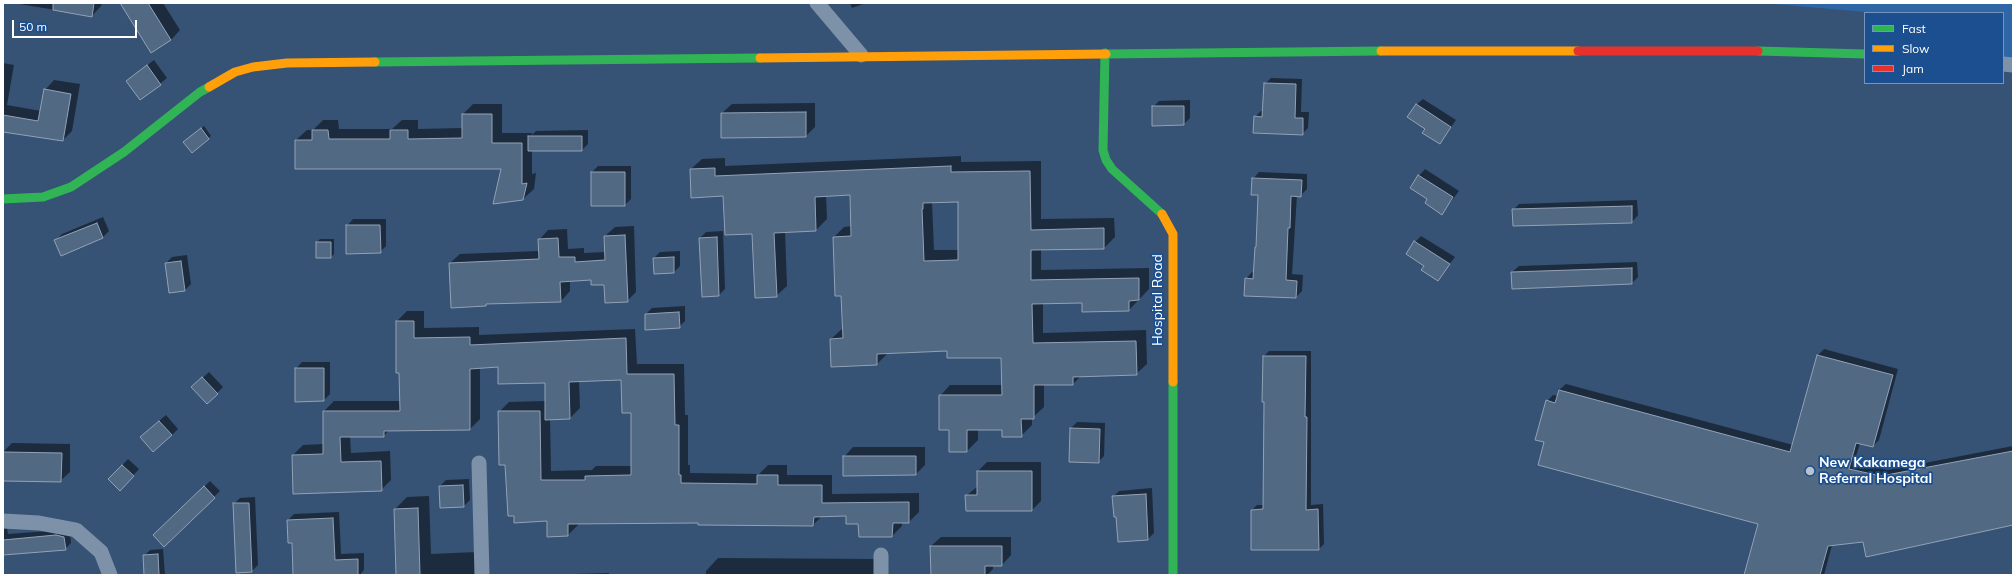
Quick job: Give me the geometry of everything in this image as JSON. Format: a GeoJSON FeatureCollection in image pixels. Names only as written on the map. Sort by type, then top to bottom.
{"type":"FeatureCollection","features":[{"type":"Feature","properties":{"kind":"street"},"geometry":{"type":"LineString","coordinates":[[817,3],[861,55]]}},
{"type":"Feature","properties":{"kind":"street"},"geometry":{"type":"LineString","coordinates":[[3,200],[43,197],[71,187],[124,152],[200,92],[235,72],[253,67],[315,61],[861,55],[1656,50],[1804,51],[1864,54]]}},
{"type":"Feature","properties":{"kind":"street","name":"Hospital Road"},"geometry":{"type":"LineString","coordinates":[[1105,53],[1103,150],[1106,160],[1112,169],[1165,217],[1173,234],[1173,575]]}},
{"type":"Feature","properties":{"kind":"street"},"geometry":{"type":"LineString","coordinates":[[480,463],[482,575]]}},
{"type":"Feature","properties":{"kind":"street"},"geometry":{"type":"LineString","coordinates":[[3,522],[39,523],[76,530],[101,552],[110,575]]}},
{"type":"Feature","properties":{"kind":"street"},"geometry":{"type":"LineString","coordinates":[[881,555],[881,575]]}},
{"type":"Feature","properties":{"kind":"shaded area"},"geometry":{"type":"Polygon","coordinates":[[[1762,3],[2013,3],[2013,67],[2004,66],[2004,12],[1866,12],[1762,3]]]}},
{"type":"Feature","properties":{"kind":"building"},"geometry":{"type":"Polygon","coordinates":[[[53,3],[94,3],[92,17],[53,10],[53,3]]]}},
{"type":"Feature","properties":{"kind":"building"},"geometry":{"type":"Polygon","coordinates":[[[120,3],[148,3],[171,40],[151,53],[120,3]]]}},
{"type":"Feature","properties":{"kind":"building"},"geometry":{"type":"Polygon","coordinates":[[[147,65],[161,85],[140,100],[126,81],[147,65]]]}},
{"type":"Feature","properties":{"kind":"building"},"geometry":{"type":"Polygon","coordinates":[[[1264,83],[1296,84],[1295,118],[1303,118],[1303,135],[1253,133],[1254,116],[1262,117],[1264,83]]]}},
{"type":"Feature","properties":{"kind":"building"},"geometry":{"type":"Polygon","coordinates":[[[44,89],[71,94],[63,141],[3,132],[3,115],[38,121],[44,89]]]}},
{"type":"Feature","properties":{"kind":"building"},"geometry":{"type":"Polygon","coordinates":[[[1416,104],[1451,127],[1440,144],[1422,133],[1425,129],[1407,117],[1416,104]]]}},
{"type":"Feature","properties":{"kind":"building"},"geometry":{"type":"Polygon","coordinates":[[[1152,106],[1184,106],[1184,125],[1152,126],[1152,106]]]}},
{"type":"Feature","properties":{"kind":"building"},"geometry":{"type":"Polygon","coordinates":[[[806,112],[806,137],[721,138],[721,113],[806,112]]]}},
{"type":"Feature","properties":{"kind":"building"},"geometry":{"type":"Polygon","coordinates":[[[462,114],[492,114],[492,143],[522,143],[522,184],[527,183],[523,200],[493,204],[501,169],[295,169],[295,140],[312,140],[312,130],[328,130],[329,139],[390,139],[390,130],[408,130],[408,139],[462,138],[462,114]]]}},
{"type":"Feature","properties":{"kind":"building"},"geometry":{"type":"Polygon","coordinates":[[[201,128],[209,139],[192,153],[183,142],[201,128]]]}},
{"type":"Feature","properties":{"kind":"building"},"geometry":{"type":"Polygon","coordinates":[[[528,136],[582,136],[582,151],[528,151],[528,136]]]}},
{"type":"Feature","properties":{"kind":"building"},"geometry":{"type":"Polygon","coordinates":[[[951,166],[951,172],[1030,171],[1031,230],[1104,228],[1104,249],[1031,250],[1031,280],[1139,278],[1139,300],[1129,301],[1129,311],[1082,312],[1082,303],[1032,304],[1033,343],[1136,341],[1137,375],[1073,377],[1073,385],[1034,385],[1034,419],[1021,419],[1022,437],[1002,437],[1002,430],[967,430],[967,452],[949,452],[949,430],[939,430],[939,395],[1002,395],[1001,358],[947,358],[947,351],[877,354],[877,365],[831,367],[830,339],[843,338],[841,296],[835,296],[833,237],[851,236],[850,195],[815,197],[816,231],[774,233],[777,297],[755,298],[752,234],[725,235],[723,196],[691,198],[690,169],[715,168],[715,176],[951,166]],[[958,202],[923,203],[924,261],[958,260],[958,202]]]}},
{"type":"Feature","properties":{"kind":"building"},"geometry":{"type":"Polygon","coordinates":[[[591,172],[625,172],[625,206],[591,206],[591,172]]]}},
{"type":"Feature","properties":{"kind":"building"},"geometry":{"type":"Polygon","coordinates":[[[1418,175],[1453,197],[1442,215],[1425,203],[1427,199],[1410,188],[1418,175]]]}},
{"type":"Feature","properties":{"kind":"building"},"geometry":{"type":"Polygon","coordinates":[[[1252,178],[1302,180],[1301,197],[1291,196],[1290,228],[1288,228],[1286,280],[1297,281],[1296,298],[1244,296],[1245,278],[1253,279],[1256,247],[1258,195],[1251,195],[1252,178]]]}},
{"type":"Feature","properties":{"kind":"building"},"geometry":{"type":"Polygon","coordinates":[[[1632,206],[1632,223],[1513,226],[1512,209],[1632,206]]]}},
{"type":"Feature","properties":{"kind":"building"},"geometry":{"type":"Polygon","coordinates":[[[97,223],[103,238],[61,256],[54,240],[97,223]]]}},
{"type":"Feature","properties":{"kind":"building"},"geometry":{"type":"Polygon","coordinates":[[[346,225],[380,225],[381,253],[346,254],[346,225]]]}},
{"type":"Feature","properties":{"kind":"building"},"geometry":{"type":"Polygon","coordinates":[[[625,235],[628,302],[605,303],[604,285],[591,285],[591,280],[560,282],[561,302],[486,304],[486,306],[451,308],[449,263],[539,259],[538,239],[558,238],[559,257],[575,257],[575,262],[605,260],[604,236],[625,235]]]}},
{"type":"Feature","properties":{"kind":"building"},"geometry":{"type":"Polygon","coordinates":[[[717,237],[719,296],[702,297],[699,238],[717,237]]]}},
{"type":"Feature","properties":{"kind":"building"},"geometry":{"type":"Polygon","coordinates":[[[1414,241],[1450,264],[1438,281],[1421,270],[1424,266],[1406,254],[1414,241]]]}},
{"type":"Feature","properties":{"kind":"building"},"geometry":{"type":"Polygon","coordinates":[[[316,242],[331,242],[331,258],[316,258],[316,242]]]}},
{"type":"Feature","properties":{"kind":"building"},"geometry":{"type":"Polygon","coordinates":[[[674,257],[674,273],[654,274],[653,258],[674,257]]]}},
{"type":"Feature","properties":{"kind":"building"},"geometry":{"type":"Polygon","coordinates":[[[181,261],[185,291],[169,293],[165,263],[181,261]]]}},
{"type":"Feature","properties":{"kind":"building"},"geometry":{"type":"Polygon","coordinates":[[[1632,268],[1632,284],[1512,289],[1511,272],[1632,268]]]}},
{"type":"Feature","properties":{"kind":"building"},"geometry":{"type":"Polygon","coordinates":[[[679,312],[680,328],[645,330],[645,314],[679,312]]]}},
{"type":"Feature","properties":{"kind":"building"},"geometry":{"type":"Polygon","coordinates":[[[396,321],[414,321],[414,338],[470,337],[470,345],[626,338],[627,374],[674,374],[675,425],[679,425],[679,475],[681,475],[681,483],[757,484],[757,475],[778,475],[778,485],[822,485],[822,503],[909,502],[909,523],[893,523],[892,537],[859,537],[858,524],[846,524],[846,516],[814,517],[813,526],[698,525],[698,523],[568,524],[568,536],[547,537],[547,521],[514,523],[514,516],[508,516],[505,465],[499,465],[498,411],[540,411],[541,480],[585,480],[585,476],[631,475],[631,413],[622,413],[621,380],[569,382],[570,419],[545,420],[545,383],[498,384],[498,367],[470,369],[470,430],[384,431],[384,437],[340,437],[341,462],[381,461],[382,491],[293,494],[292,455],[323,454],[323,411],[400,411],[399,373],[396,373],[396,321]]]}},
{"type":"Feature","properties":{"kind":"building"},"geometry":{"type":"Polygon","coordinates":[[[1817,355],[1893,375],[1873,447],[1856,443],[1849,469],[1881,476],[2013,451],[2013,525],[1866,557],[1863,542],[1828,546],[1820,575],[1744,575],[1758,524],[1538,465],[1544,442],[1535,440],[1546,400],[1555,403],[1559,390],[1790,452],[1817,355]]]}},
{"type":"Feature","properties":{"kind":"building"},"geometry":{"type":"Polygon","coordinates":[[[1263,356],[1306,356],[1306,510],[1318,509],[1319,550],[1251,550],[1251,510],[1263,509],[1263,356]]]}},
{"type":"Feature","properties":{"kind":"building"},"geometry":{"type":"Polygon","coordinates":[[[295,368],[324,368],[324,401],[295,402],[295,368]]]}},
{"type":"Feature","properties":{"kind":"building"},"geometry":{"type":"Polygon","coordinates":[[[202,377],[218,394],[207,404],[191,387],[202,377]]]}},
{"type":"Feature","properties":{"kind":"building"},"geometry":{"type":"Polygon","coordinates":[[[159,421],[172,435],[153,452],[140,437],[159,421]]]}},
{"type":"Feature","properties":{"kind":"building"},"geometry":{"type":"Polygon","coordinates":[[[1070,428],[1100,429],[1099,463],[1069,462],[1070,428]]]}},
{"type":"Feature","properties":{"kind":"building"},"geometry":{"type":"Polygon","coordinates":[[[3,452],[62,453],[61,482],[3,481],[3,452]]]}},
{"type":"Feature","properties":{"kind":"building"},"geometry":{"type":"Polygon","coordinates":[[[843,456],[916,456],[916,475],[843,476],[843,456]]]}},
{"type":"Feature","properties":{"kind":"building"},"geometry":{"type":"Polygon","coordinates":[[[122,465],[134,476],[120,491],[108,479],[122,465]]]}},
{"type":"Feature","properties":{"kind":"building"},"geometry":{"type":"Polygon","coordinates":[[[977,471],[1032,471],[1032,511],[966,511],[965,495],[977,495],[977,471]]]}},
{"type":"Feature","properties":{"kind":"building"},"geometry":{"type":"Polygon","coordinates":[[[463,485],[464,507],[440,508],[439,486],[463,485]]]}},
{"type":"Feature","properties":{"kind":"building"},"geometry":{"type":"Polygon","coordinates":[[[204,486],[215,498],[164,547],[153,535],[204,486]]]}},
{"type":"Feature","properties":{"kind":"building"},"geometry":{"type":"Polygon","coordinates":[[[1146,494],[1148,540],[1118,542],[1116,517],[1114,517],[1112,496],[1146,494]]]}},
{"type":"Feature","properties":{"kind":"building"},"geometry":{"type":"Polygon","coordinates":[[[233,503],[249,503],[252,572],[236,573],[233,503]]]}},
{"type":"Feature","properties":{"kind":"building"},"geometry":{"type":"Polygon","coordinates":[[[418,508],[420,575],[396,575],[394,509],[418,508]]]}},
{"type":"Feature","properties":{"kind":"building"},"geometry":{"type":"Polygon","coordinates":[[[333,518],[335,560],[358,559],[358,575],[293,575],[292,543],[288,543],[287,520],[333,518]]]}},
{"type":"Feature","properties":{"kind":"building"},"geometry":{"type":"Polygon","coordinates":[[[56,535],[64,537],[66,550],[3,555],[3,540],[56,535]]]}},
{"type":"Feature","properties":{"kind":"building"},"geometry":{"type":"Polygon","coordinates":[[[930,546],[1002,546],[1002,566],[985,566],[985,575],[931,575],[930,546]]]}},
{"type":"Feature","properties":{"kind":"building"},"geometry":{"type":"Polygon","coordinates":[[[158,554],[159,575],[144,575],[143,555],[158,554]]]}},
{"type":"Feature","properties":{"kind":"traffic: fast"},"geometry":{"type":"LineString","coordinates":[[1106,54],[1381,51]]}},
{"type":"Feature","properties":{"kind":"traffic: fast"},"geometry":{"type":"LineString","coordinates":[[1758,51],[1864,54]]}},
{"type":"Feature","properties":{"kind":"traffic: fast"},"geometry":{"type":"LineString","coordinates":[[1105,53],[1103,150],[1106,160],[1112,169],[1162,214]]}},
{"type":"Feature","properties":{"kind":"traffic: fast"},"geometry":{"type":"LineString","coordinates":[[375,62],[760,58]]}},
{"type":"Feature","properties":{"kind":"traffic: fast"},"geometry":{"type":"LineString","coordinates":[[3,199],[43,197],[71,187],[124,152],[200,92],[209,87]]}},
{"type":"Feature","properties":{"kind":"traffic: fast"},"geometry":{"type":"LineString","coordinates":[[1173,382],[1173,575]]}},
{"type":"Feature","properties":{"kind":"traffic: slow"},"geometry":{"type":"LineString","coordinates":[[1381,51],[1578,51]]}},
{"type":"Feature","properties":{"kind":"traffic: slow"},"geometry":{"type":"LineString","coordinates":[[760,58],[1106,54]]}},
{"type":"Feature","properties":{"kind":"traffic: slow"},"geometry":{"type":"LineString","coordinates":[[209,87],[235,72],[253,67],[287,63],[375,62]]}},
{"type":"Feature","properties":{"kind":"traffic: slow"},"geometry":{"type":"LineString","coordinates":[[1162,214],[1173,234],[1173,382]]}},
{"type":"Feature","properties":{"kind":"traffic: jam"},"geometry":{"type":"LineString","coordinates":[[1578,51],[1758,51]]}},
{"type":"Feature","properties":{"kind":"place","name":"New Kakamega Referral Hospital"},"geometry":{"type":"Point","coordinates":[1810,471]}}]}
